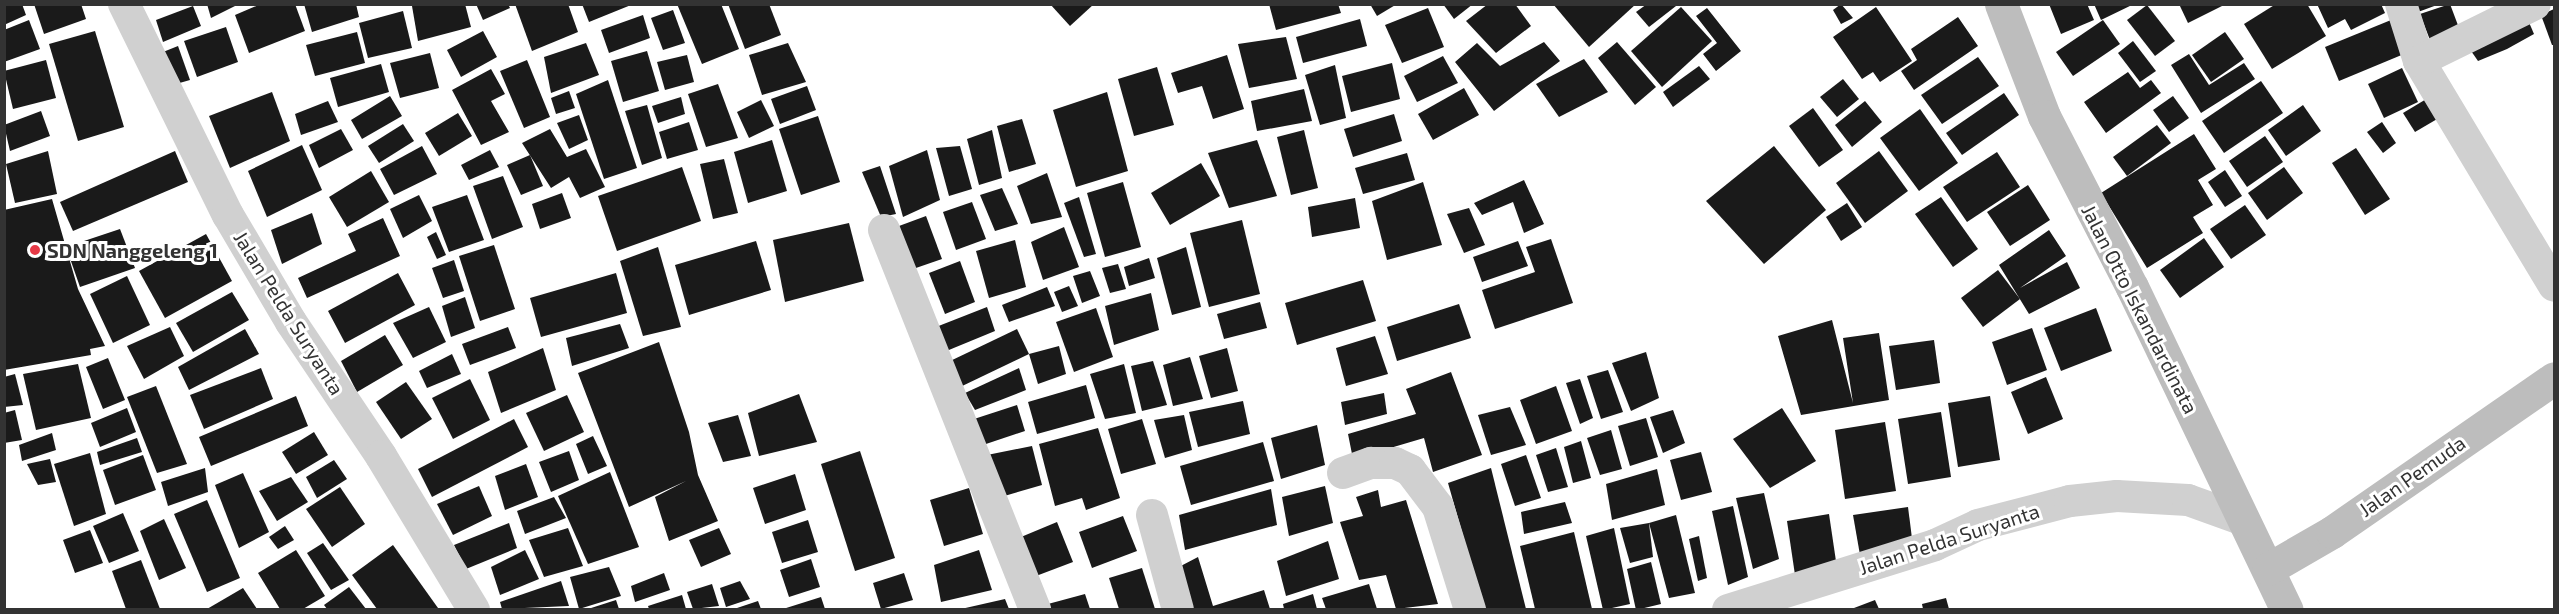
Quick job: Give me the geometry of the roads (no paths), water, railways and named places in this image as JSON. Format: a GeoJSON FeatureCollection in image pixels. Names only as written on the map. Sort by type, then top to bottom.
{"type":"FeatureCollection","features":[{"type":"Feature","properties":{"kind":"main road","name":"Jalan Otto Iskandardinata"},"geometry":{"type":"LineString","coordinates":[[2001,4],[2044,116],[2132,287],[2287,609]]}},
{"type":"Feature","properties":{"kind":"main road","name":"Jalan Pemuda"},"geometry":{"type":"LineString","coordinates":[[2268,569],[2332,532],[2554,378]]}},
{"type":"Feature","properties":{"kind":"street","name":"Jalan Pelda Suryanta"},"geometry":{"type":"LineString","coordinates":[[124,4],[228,215],[291,322],[381,456],[474,609]]}},
{"type":"Feature","properties":{"kind":"street"},"geometry":{"type":"LineString","coordinates":[[2401,4],[2419,61],[2554,286]]}},
{"type":"Feature","properties":{"kind":"street"},"geometry":{"type":"LineString","coordinates":[[2419,61],[2535,4]]}},
{"type":"Feature","properties":{"kind":"street"},"geometry":{"type":"LineString","coordinates":[[884,230],[1035,609]]}},
{"type":"Feature","properties":{"kind":"street"},"geometry":{"type":"LineString","coordinates":[[1343,473],[1371,464],[1395,463],[1410,470],[1438,507],[1470,609]]}},
{"type":"Feature","properties":{"kind":"street","name":"Jalan Pelda Suryanta"},"geometry":{"type":"LineString","coordinates":[[1728,609],[1935,545],[1978,525],[2070,501],[2117,496],[2188,500],[2244,520]]}},
{"type":"Feature","properties":{"kind":"street"},"geometry":{"type":"LineString","coordinates":[[1152,515],[1178,609]]}},
{"type":"Feature","properties":{"kind":"place","name":"SDN Nanggeleng 1"},"geometry":{"type":"Point","coordinates":[35,250]}}]}
